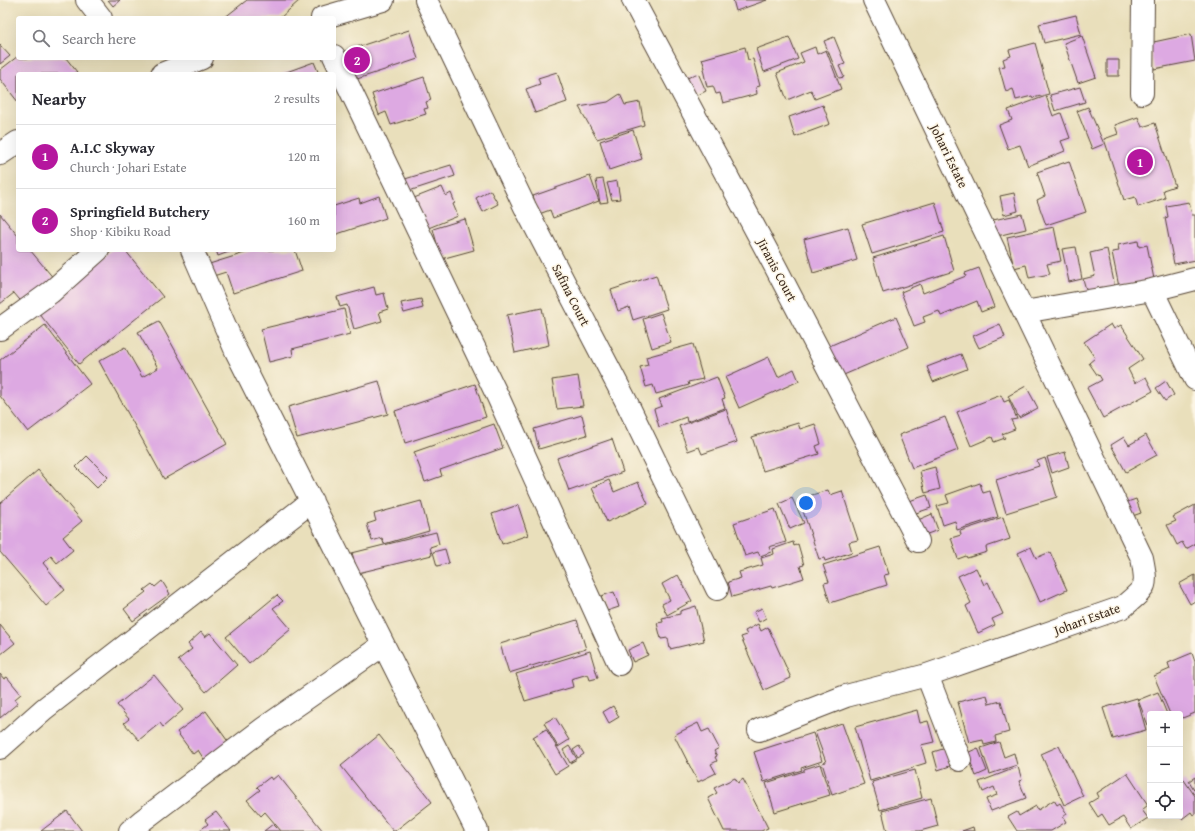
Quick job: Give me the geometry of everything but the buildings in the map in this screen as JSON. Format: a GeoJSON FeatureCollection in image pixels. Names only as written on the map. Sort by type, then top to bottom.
{"type":"FeatureCollection","features":[{"type":"Feature","properties":{"kind":"street"},"geometry":{"type":"LineString","coordinates":[[87,0],[99,16]]}},
{"type":"Feature","properties":{"kind":"street"},"geometry":{"type":"LineString","coordinates":[[329,16],[383,0]]}},
{"type":"Feature","properties":{"kind":"street","name":"Safina Court"},"geometry":{"type":"LineString","coordinates":[[426,0],[525,207],[626,401],[717,589]]}},
{"type":"Feature","properties":{"kind":"street","name":"Jiranis Court"},"geometry":{"type":"LineString","coordinates":[[633,0],[779,273],[918,541]]}},
{"type":"Feature","properties":{"kind":"street","name":"Johari Estate"},"geometry":{"type":"LineString","coordinates":[[759,730],[846,696],[927,675],[1123,607],[1142,590],[1146,580],[1142,558],[874,0]]}},
{"type":"Feature","properties":{"kind":"street"},"geometry":{"type":"LineString","coordinates":[[1142,93],[1143,0]]}},
{"type":"Feature","properties":{"kind":"street"},"geometry":{"type":"LineString","coordinates":[[167,72],[197,60]]}},
{"type":"Feature","properties":{"kind":"street"},"geometry":{"type":"LineString","coordinates":[[336,60],[498,397],[619,664]]}},
{"type":"Feature","properties":{"kind":"street"},"geometry":{"type":"LineString","coordinates":[[0,154],[16,143]]}},
{"type":"Feature","properties":{"kind":"street"},"geometry":{"type":"LineString","coordinates":[[0,329],[51,292],[96,252]]}},
{"type":"Feature","properties":{"kind":"street"},"geometry":{"type":"LineString","coordinates":[[193,252],[236,351],[477,831]]}},
{"type":"Feature","properties":{"kind":"street"},"geometry":{"type":"LineString","coordinates":[[1024,312],[1152,290],[1195,279]]}},
{"type":"Feature","properties":{"kind":"street"},"geometry":{"type":"LineString","coordinates":[[1152,290],[1195,379]]}},
{"type":"Feature","properties":{"kind":"street"},"geometry":{"type":"LineString","coordinates":[[0,748],[44,709],[312,501]]}},
{"type":"Feature","properties":{"kind":"street"},"geometry":{"type":"LineString","coordinates":[[130,831],[264,728],[383,645]]}},
{"type":"Feature","properties":{"kind":"street"},"geometry":{"type":"LineString","coordinates":[[927,675],[960,760]]}},
{"type":"Feature","properties":{"kind":"place","name":"Springfield Butchery"},"geometry":{"type":"Point","coordinates":[357,60]}},
{"type":"Feature","properties":{"kind":"place","name":"A.I.C Skyway"},"geometry":{"type":"Point","coordinates":[1140,162]}}]}
